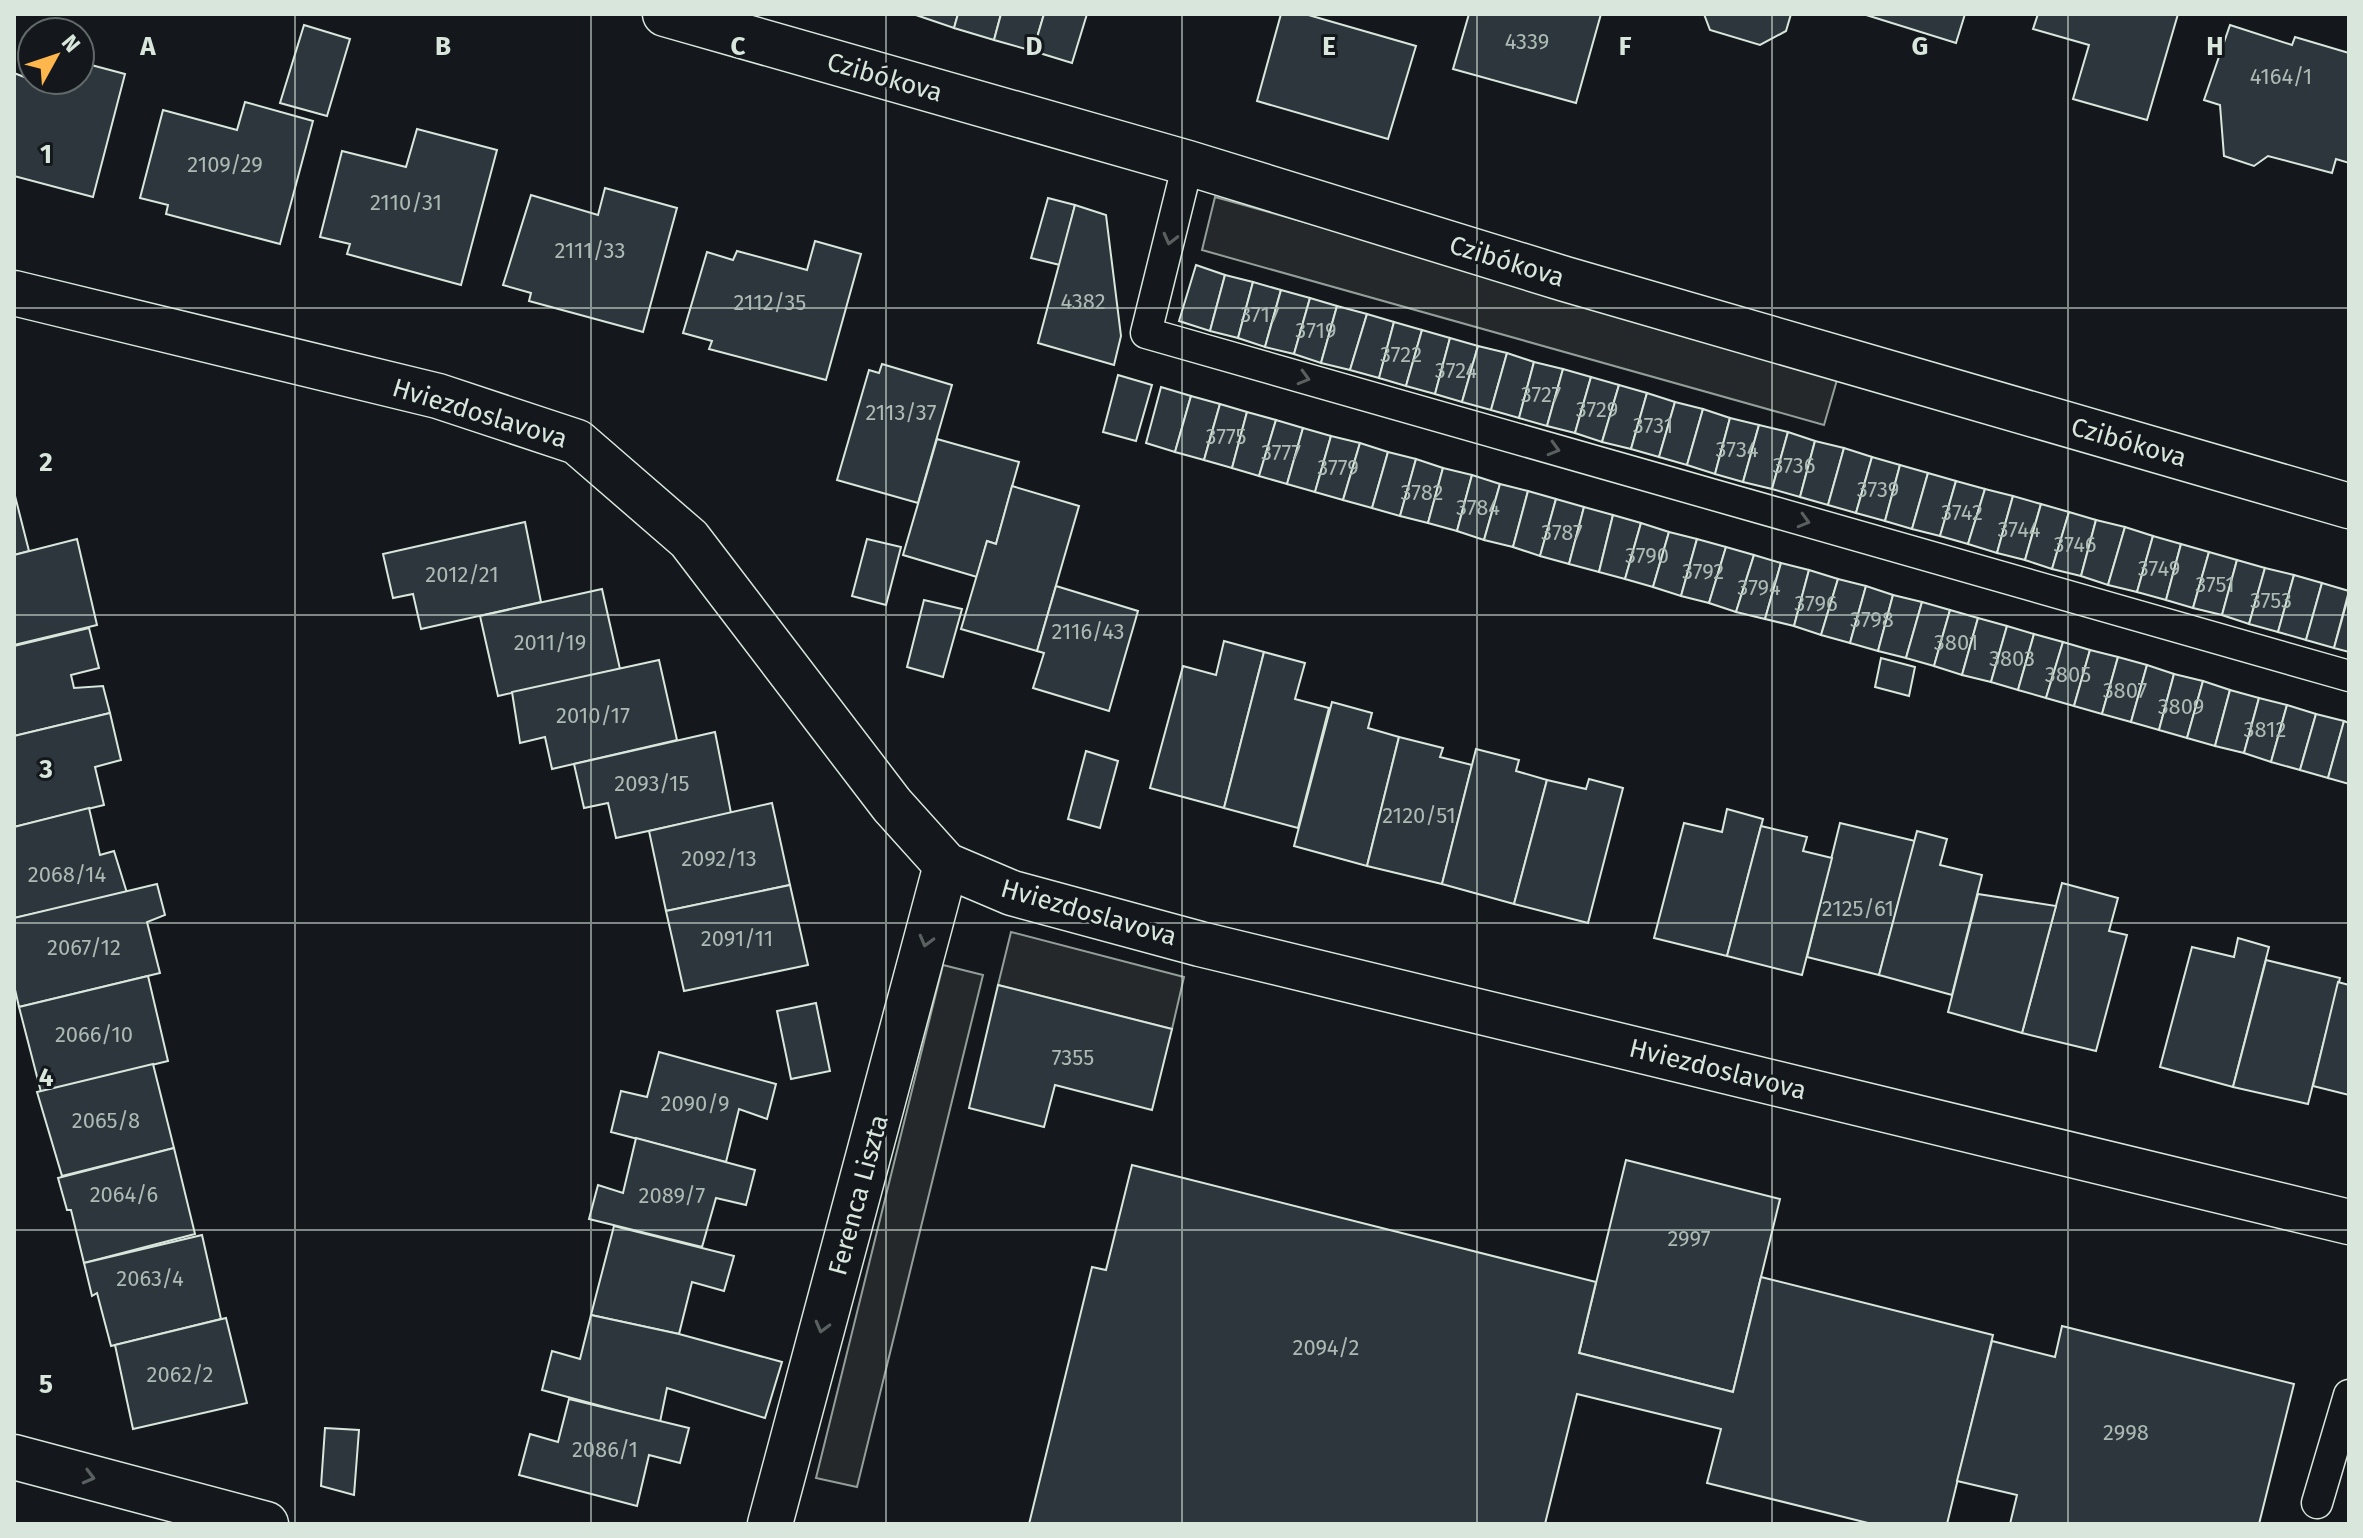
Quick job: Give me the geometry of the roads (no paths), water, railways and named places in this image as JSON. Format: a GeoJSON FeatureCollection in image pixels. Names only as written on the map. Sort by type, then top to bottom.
{"type":"FeatureCollection","features":[{"type":"Feature","properties":{"kind":"street","name":"Czibókova"},"geometry":{"type":"LineString","coordinates":[[665,14],[1188,163],[1565,279],[2349,506]]}},
{"type":"Feature","properties":{"kind":"street","name":"Hviezdoslavova"},"geometry":{"type":"LineString","coordinates":[[14,293],[438,396],[577,442],[689,539],[892,805],[946,865],[1012,893],[1200,944],[2349,1222]]}},
{"type":"Feature","properties":{"kind":"street","name":"Ferenca Liszta"},"geometry":{"type":"LineString","coordinates":[[770,1524],[946,865]]}},
{"type":"Feature","properties":{"kind":"street"},"geometry":{"type":"LineString","coordinates":[[14,1457],[266,1524]]}},
{"type":"Feature","properties":{"kind":"lane"},"geometry":{"type":"LineString","coordinates":[[1188,163],[1146,333],[2349,676]]}},
{"type":"Feature","properties":{"kind":"lane"},"geometry":{"type":"LineString","coordinates":[[2317,1503],[2349,1395]]}}]}
